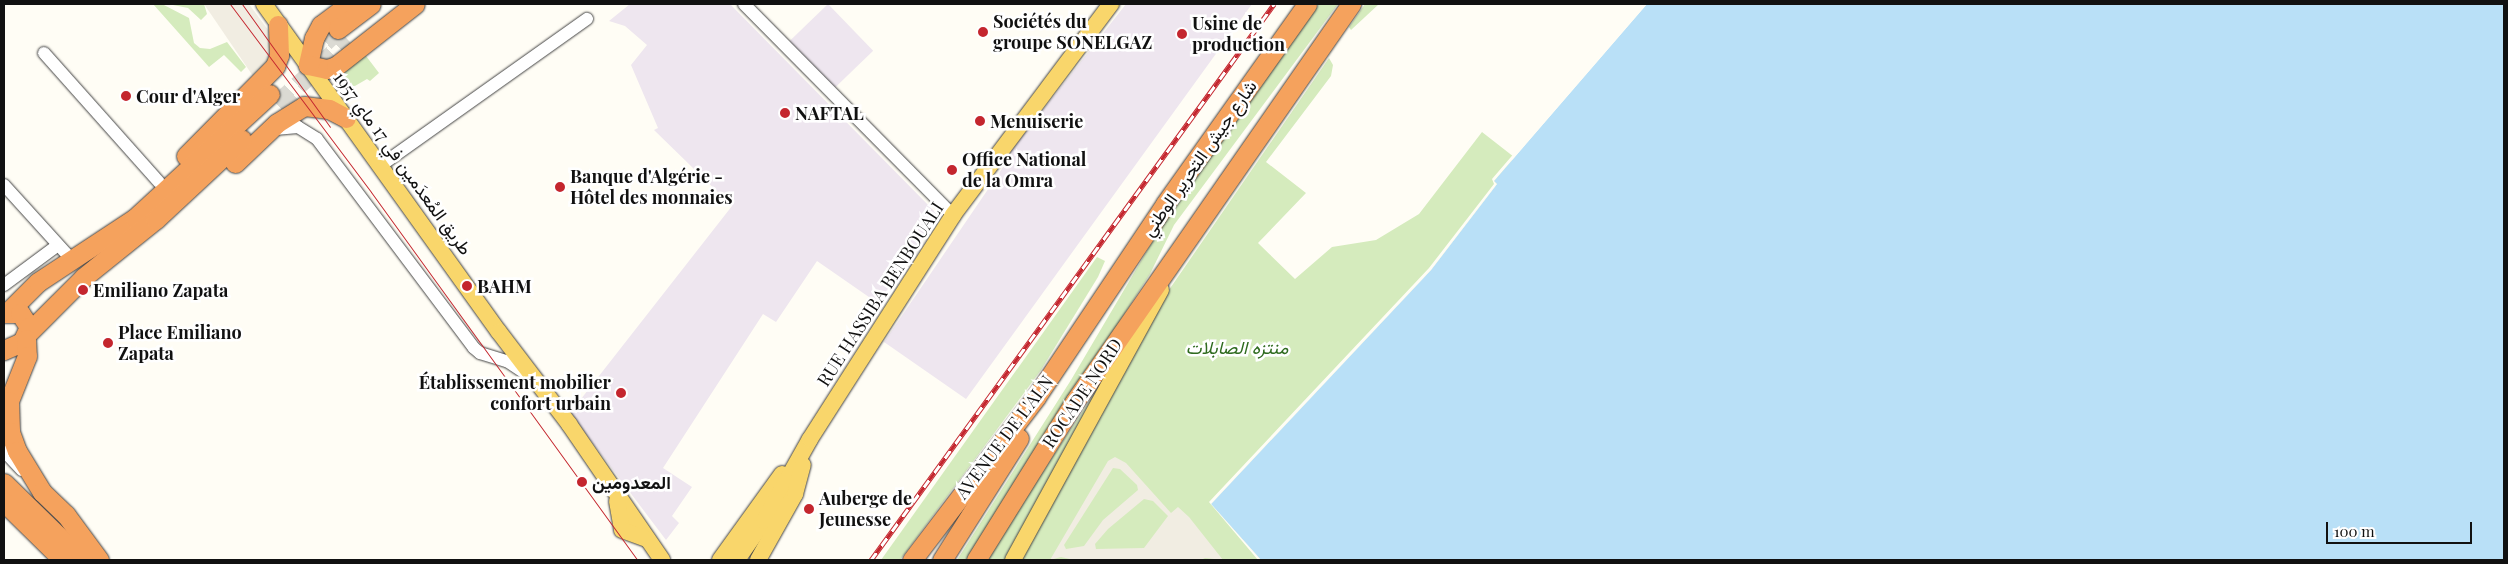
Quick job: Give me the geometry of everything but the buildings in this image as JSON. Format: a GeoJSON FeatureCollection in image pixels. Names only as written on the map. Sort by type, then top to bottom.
{"type":"FeatureCollection","features":[{"type":"Feature","properties":{"kind":"highway"},"geometry":{"type":"LineString","coordinates":[[349,4],[321,25],[314,38],[308,65],[327,69],[336,66],[415,4]]}},
{"type":"Feature","properties":{"kind":"highway"},"geometry":{"type":"LineString","coordinates":[[371,4],[343,34],[395,4]]}},
{"type":"Feature","properties":{"kind":"highway","name":"شارع جيش التحرير الوطني"},"geometry":{"type":"LineString","coordinates":[[1093,312],[1308,4]]}},
{"type":"Feature","properties":{"kind":"highway","name":"شارع جيش التحرير الوطني"},"geometry":{"type":"LineString","coordinates":[[1194,230],[1351,4]]}},
{"type":"Feature","properties":{"kind":"highway"},"geometry":{"type":"LineString","coordinates":[[91,246],[115,220],[159,182],[275,66],[279,55],[278,24]]}},
{"type":"Feature","properties":{"kind":"highway"},"geometry":{"type":"LineString","coordinates":[[6,312],[25,293],[91,246],[135,218],[274,99],[156,219],[84,277],[15,342]]}},
{"type":"Feature","properties":{"kind":"highway"},"geometry":{"type":"LineString","coordinates":[[84,277],[94,276],[113,266],[168,225],[270,130],[304,106],[329,108],[346,118]]}},
{"type":"Feature","properties":{"kind":"highway","name":"ROCADE NORD"},"geometry":{"type":"LineString","coordinates":[[976,560],[1075,401],[1194,230]]}},
{"type":"Feature","properties":{"kind":"highway"},"geometry":{"type":"LineString","coordinates":[[58,302],[25,361],[9,401],[10,432],[17,451],[42,492],[66,515],[100,560]]}},
{"type":"Feature","properties":{"kind":"highway"},"geometry":{"type":"LineString","coordinates":[[6,312],[25,317],[15,342],[25,361]]}},
{"type":"Feature","properties":{"kind":"highway","name":"AVENUE DE L'ALN"},"geometry":{"type":"LineString","coordinates":[[912,560],[1036,397],[1093,312]]}},
{"type":"Feature","properties":{"kind":"highway","name":"ROCADE NORD"},"geometry":{"type":"LineString","coordinates":[[942,560],[1083,340],[1093,312]]}},
{"type":"Feature","properties":{"kind":"highway"},"geometry":{"type":"LineString","coordinates":[[4,483],[83,560]]}},
{"type":"Feature","properties":{"kind":"highway"},"geometry":{"type":"LineString","coordinates":[[4,502],[63,560]]}},
{"type":"Feature","properties":{"kind":"main road","name":"طريق المُعدَمين في 17 ماي 1957"},"geometry":{"type":"LineString","coordinates":[[264,4],[539,384],[650,541]]}},
{"type":"Feature","properties":{"kind":"main road","name":"RUE HASSIBA BENBOUALI"},"geometry":{"type":"LineString","coordinates":[[810,439],[953,215],[1111,4]]}},
{"type":"Feature","properties":{"kind":"main road"},"geometry":{"type":"LineString","coordinates":[[1013,560],[1194,230]]}},
{"type":"Feature","properties":{"kind":"main road"},"geometry":{"type":"LineString","coordinates":[[720,560],[772,485],[810,439]]}},
{"type":"Feature","properties":{"kind":"main road"},"geometry":{"type":"LineString","coordinates":[[737,560],[764,522],[810,439]]}},
{"type":"Feature","properties":{"kind":"main road"},"geometry":{"type":"LineString","coordinates":[[758,560],[795,494],[810,439]]}},
{"type":"Feature","properties":{"kind":"main road"},"geometry":{"type":"LineString","coordinates":[[650,541],[662,560]]}},
{"type":"Feature","properties":{"kind":"main road"},"geometry":{"type":"LineString","coordinates":[[650,541],[670,560]]}},
{"type":"Feature","properties":{"kind":"street"},"geometry":{"type":"LineString","coordinates":[[744,4],[953,215]]}},
{"type":"Feature","properties":{"kind":"street"},"geometry":{"type":"LineString","coordinates":[[380,166],[587,19]]}},
{"type":"Feature","properties":{"kind":"street"},"geometry":{"type":"LineString","coordinates":[[44,53],[159,182]]}},
{"type":"Feature","properties":{"kind":"street"},"geometry":{"type":"LineString","coordinates":[[270,130],[295,126],[310,132],[474,348],[480,353],[507,360],[539,384]]}},
{"type":"Feature","properties":{"kind":"street"},"geometry":{"type":"LineString","coordinates":[[4,185],[72,260]]}},
{"type":"Feature","properties":{"kind":"street"},"geometry":{"type":"LineString","coordinates":[[4,285],[58,245]]}},
{"type":"Feature","properties":{"kind":"street"},"geometry":{"type":"LineString","coordinates":[[4,451],[42,492]]}},
{"type":"Feature","properties":{"kind":"shaded area"},"geometry":{"type":"Polygon","coordinates":[[[204,4],[249,4],[274,38],[276,51],[255,79],[204,4]]]}},
{"type":"Feature","properties":{"kind":"shaded area"},"geometry":{"type":"Polygon","coordinates":[[[630,4],[730,4],[938,215],[879,304],[817,261],[776,322],[763,314],[663,468],[692,487],[672,516],[679,523],[666,540],[570,413],[732,206],[654,130],[658,128],[631,65],[647,45],[625,26],[609,21],[630,4]]]}},
{"type":"Feature","properties":{"kind":"shaded area"},"geometry":{"type":"Polygon","coordinates":[[[828,4],[873,51],[834,88],[789,42],[828,4]]]}},
{"type":"Feature","properties":{"kind":"shaded area"},"geometry":{"type":"Polygon","coordinates":[[[1126,4],[1252,4],[966,399],[884,342],[1012,154],[1010,152],[1126,4]]]}},
{"type":"Feature","properties":{"kind":"shaded area"},"geometry":{"type":"Polygon","coordinates":[[[1115,457],[1126,463],[1171,513],[1178,507],[1189,517],[1223,560],[1205,558],[1201,560],[1074,560],[1061,557],[1050,560],[1108,461],[1115,457]],[[1113,468],[1064,545],[1066,549],[1084,546],[1103,520],[1138,490],[1137,485],[1120,469],[1113,468]],[[1144,499],[1108,529],[1095,544],[1096,549],[1144,548],[1168,516],[1153,501],[1144,499]]]}},
{"type":"Feature","properties":{"kind":"green space"},"geometry":{"type":"Polygon","coordinates":[[[153,4],[162,4],[189,18],[194,43],[200,48],[210,49],[227,42],[246,67],[241,72],[224,55],[209,67],[153,4]]]}},
{"type":"Feature","properties":{"kind":"green space"},"geometry":{"type":"Polygon","coordinates":[[[168,4],[204,4],[207,14],[201,20],[188,8],[168,4]]]}},
{"type":"Feature","properties":{"kind":"green space"},"geometry":{"type":"Polygon","coordinates":[[[1319,4],[1338,4],[1174,225],[1150,274],[966,560],[957,560],[1071,380],[1164,222],[1319,4]]]}},
{"type":"Feature","properties":{"kind":"green space"},"geometry":{"type":"Polygon","coordinates":[[[1365,4],[1379,4],[1351,30],[1349,27],[1365,4]]]}},
{"type":"Feature","properties":{"kind":"green space"},"geometry":{"type":"Polygon","coordinates":[[[363,52],[379,73],[370,81],[367,79],[348,90],[342,83],[345,79],[342,74],[363,52]]]}},
{"type":"Feature","properties":{"kind":"green space","name":"منتزه الصابلات"},"geometry":{"type":"Polygon","coordinates":[[[1329,58],[1333,65],[1331,76],[1266,162],[1306,193],[1258,243],[1295,279],[1332,247],[1376,240],[1419,214],[1482,132],[1514,157],[1497,184],[1431,270],[1211,504],[1261,560],[1018,560],[1162,300],[1329,58]]]}},
{"type":"Feature","properties":{"kind":"green space"},"geometry":{"type":"Polygon","coordinates":[[[1097,257],[1105,261],[1098,277],[1041,370],[900,560],[881,560],[1097,257]]]}},
{"type":"Feature","properties":{"kind":"green space"},"geometry":{"type":"Polygon","coordinates":[[[1096,391],[1007,560],[985,560],[1003,532],[1096,391]]]}},
{"type":"Feature","properties":{"kind":"water"},"geometry":{"type":"Polygon","coordinates":[[[1647,4],[2504,4],[2504,560],[1261,560],[1211,504],[1431,270],[1497,184],[1494,181],[1647,4]]]}},
{"type":"Feature","properties":{"kind":"pier"},"geometry":{"type":"Polygon","coordinates":[[[1643,4],[1647,4],[1494,181],[1497,184],[1431,270],[1211,504],[1261,560],[1258,560],[1209,502],[1429,268],[1494,184],[1492,179],[1643,4]]]}},
{"type":"Feature","properties":{"kind":"tunnel"},"geometry":{"type":"LineString","coordinates":[[305,61],[338,29]]}},
{"type":"Feature","properties":{"kind":"tunnel"},"geometry":{"type":"LineString","coordinates":[[277,104],[348,40]]}},
{"type":"Feature","properties":{"kind":"tram line"},"geometry":{"type":"LineString","coordinates":[[230,4],[371,192],[637,560]]}},
{"type":"Feature","properties":{"kind":"tram line"},"geometry":{"type":"LineString","coordinates":[[242,4],[330,127]]}},
{"type":"Feature","properties":{"kind":"railway"},"geometry":{"type":"LineString","coordinates":[[871,560],[1274,4]]}},
{"type":"Feature","properties":{"kind":"place","name":"Sociétés du groupe SONELGAZ"},"geometry":{"type":"Point","coordinates":[983,32]}},
{"type":"Feature","properties":{"kind":"place","name":"Usine de production"},"geometry":{"type":"Point","coordinates":[1182,34]}},
{"type":"Feature","properties":{"kind":"place","name":"Cour d'Alger"},"geometry":{"type":"Point","coordinates":[126,96]}},
{"type":"Feature","properties":{"kind":"place","name":"NAFTAL"},"geometry":{"type":"Point","coordinates":[785,113]}},
{"type":"Feature","properties":{"kind":"place","name":"Menuiserie"},"geometry":{"type":"Point","coordinates":[980,121]}},
{"type":"Feature","properties":{"kind":"place","name":"Office National de la Omra"},"geometry":{"type":"Point","coordinates":[952,170]}},
{"type":"Feature","properties":{"kind":"place","name":"Banque d'Algérie - Hôtel des monnaies"},"geometry":{"type":"Point","coordinates":[560,187]}},
{"type":"Feature","properties":{"kind":"place","name":"BAHM"},"geometry":{"type":"Point","coordinates":[467,286]}},
{"type":"Feature","properties":{"kind":"place","name":"Emiliano Zapata"},"geometry":{"type":"Point","coordinates":[83,290]}},
{"type":"Feature","properties":{"kind":"place","name":"Place Emiliano Zapata"},"geometry":{"type":"Point","coordinates":[108,343]}},
{"type":"Feature","properties":{"kind":"place","name":"Établissement mobilier confort urbain"},"geometry":{"type":"Point","coordinates":[621,393]}},
{"type":"Feature","properties":{"kind":"place","name":"المعدومين"},"geometry":{"type":"Point","coordinates":[582,482]}},
{"type":"Feature","properties":{"kind":"place","name":"Auberge de Jeunesse"},"geometry":{"type":"Point","coordinates":[809,509]}}]}
